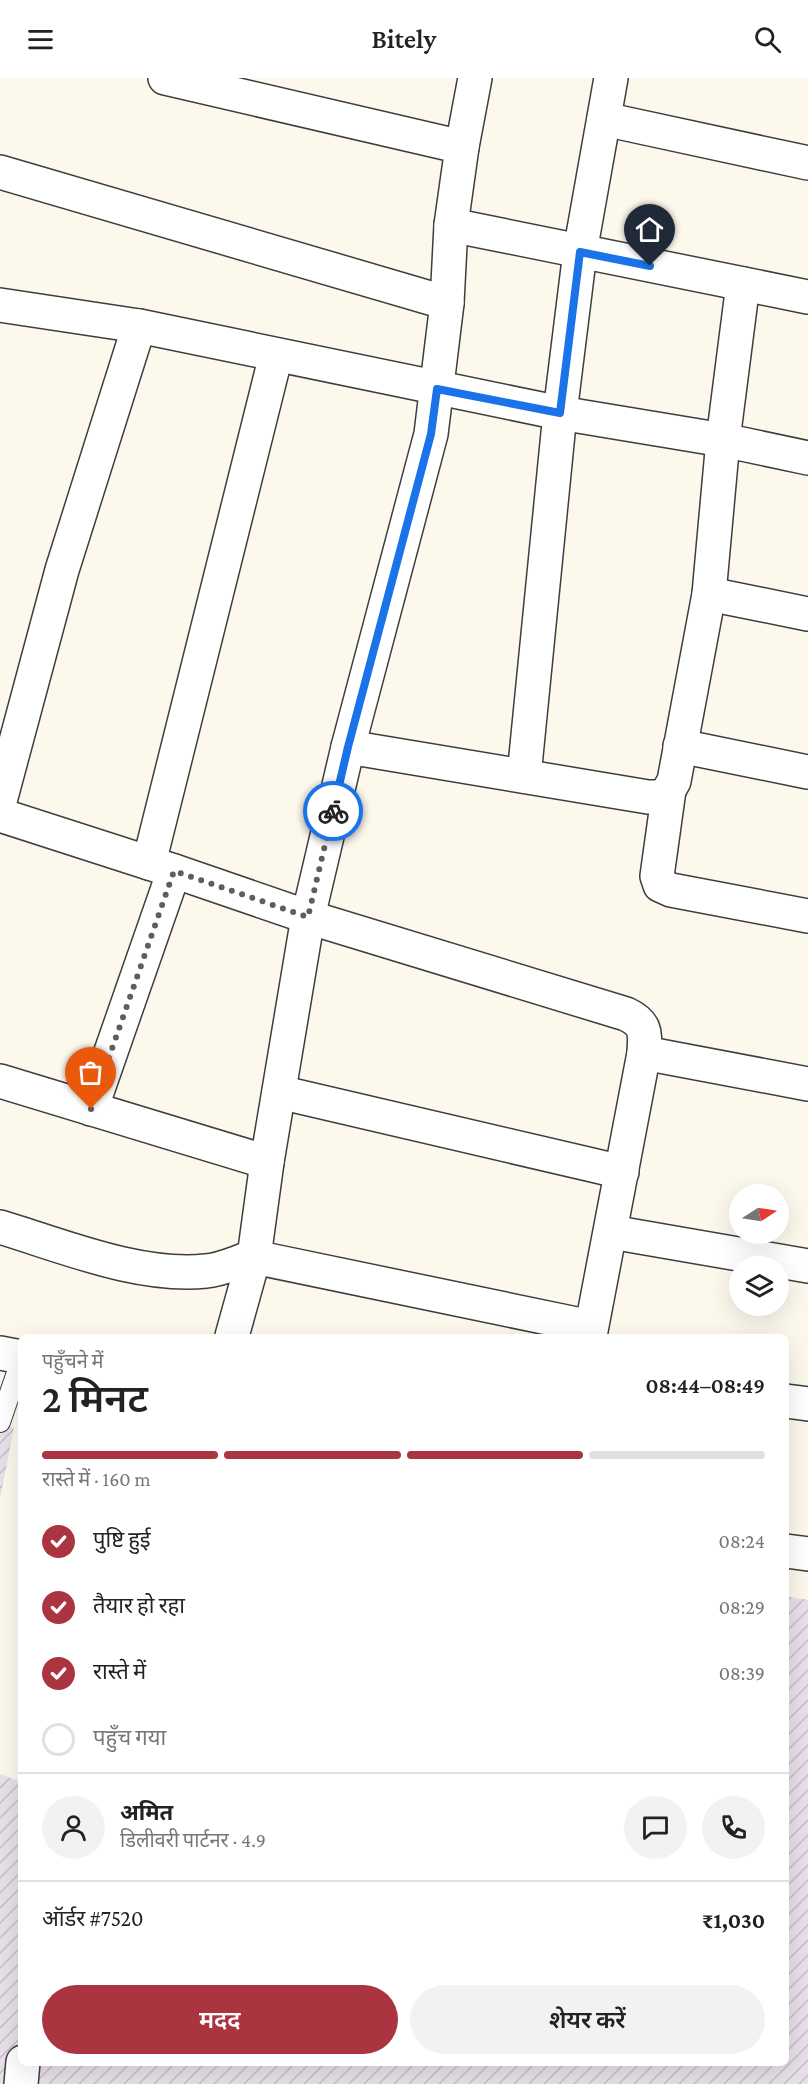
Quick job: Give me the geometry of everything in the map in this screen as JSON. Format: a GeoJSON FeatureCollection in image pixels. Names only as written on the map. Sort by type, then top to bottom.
{"type":"FeatureCollection","features":[{"type":"Feature","properties":{"kind":"street"},"geometry":{"type":"LineString","coordinates":[[165,78],[462,147]]}},
{"type":"Feature","properties":{"kind":"street"},"geometry":{"type":"LineString","coordinates":[[233,1334],[254,1257],[267,1162],[308,917],[348,747],[431,434],[447,303],[451,225],[475,78]]}},
{"type":"Feature","properties":{"kind":"street"},"geometry":{"type":"LineString","coordinates":[[524,776],[560,413],[580,252],[611,78]]}},
{"type":"Feature","properties":{"kind":"street"},"geometry":{"type":"LineString","coordinates":[[604,119],[808,163]]}},
{"type":"Feature","properties":{"kind":"street"},"geometry":{"type":"LineString","coordinates":[[0,172],[447,303]]}},
{"type":"Feature","properties":{"kind":"street"},"geometry":{"type":"LineString","coordinates":[[451,225],[808,297]]}},
{"type":"Feature","properties":{"kind":"street"},"geometry":{"type":"LineString","coordinates":[[348,747],[648,797],[663,797],[669,790],[674,781],[709,594],[723,440],[743,284]]}},
{"type":"Feature","properties":{"kind":"street"},"geometry":{"type":"LineString","coordinates":[[0,305],[139,326],[437,389],[560,413],[723,440],[808,458]]}},
{"type":"Feature","properties":{"kind":"street"},"geometry":{"type":"LineString","coordinates":[[0,801],[62,570],[139,326]]}},
{"type":"Feature","properties":{"kind":"street"},"geometry":{"type":"LineString","coordinates":[[91,1109],[162,867],[276,355]]}},
{"type":"Feature","properties":{"kind":"street"},"geometry":{"type":"LineString","coordinates":[[709,594],[808,614]]}},
{"type":"Feature","properties":{"kind":"street"},"geometry":{"type":"LineString","coordinates":[[680,746],[808,772]]}},
{"type":"Feature","properties":{"kind":"street"},"geometry":{"type":"LineString","coordinates":[[669,790],[657,876],[660,885],[671,890],[808,916]]}},
{"type":"Feature","properties":{"kind":"street"},"geometry":{"type":"LineString","coordinates":[[0,815],[308,917],[626,1014],[638,1020],[645,1032],[644,1053],[590,1331],[254,1257],[208,1271],[171,1271],[105,1258],[0,1227]]}},
{"type":"Feature","properties":{"kind":"street"},"geometry":{"type":"LineString","coordinates":[[644,1053],[808,1084]]}},
{"type":"Feature","properties":{"kind":"street"},"geometry":{"type":"LineString","coordinates":[[0,1081],[267,1162]]}},
{"type":"Feature","properties":{"kind":"street"},"geometry":{"type":"LineString","coordinates":[[279,1092],[622,1172]]}},
{"type":"Feature","properties":{"kind":"street"},"geometry":{"type":"LineString","coordinates":[[610,1232],[808,1266]]}},
{"type":"Feature","properties":{"kind":"street"},"geometry":{"type":"LineString","coordinates":[[0,1353],[18,1358]]}},
{"type":"Feature","properties":{"kind":"street"},"geometry":{"type":"LineString","coordinates":[[789,1401],[808,1404]]}},
{"type":"Feature","properties":{"kind":"street"},"geometry":{"type":"LineString","coordinates":[[789,1551],[808,1554]]}},
{"type":"Feature","properties":{"kind":"lane"},"geometry":{"type":"LineString","coordinates":[[0,1422],[18,1368]]}},
{"type":"Feature","properties":{"kind":"shaded area"},"geometry":{"type":"Polygon","coordinates":[[[0,1424],[14,1428],[0,1499],[0,1424]]]}},
{"type":"Feature","properties":{"kind":"shaded area"},"geometry":{"type":"Polygon","coordinates":[[[789,1597],[808,1600],[808,2084],[0,2084],[0,1774],[18,1781],[18,2066],[789,2066],[789,1597]]]}},
{"type":"Feature","properties":{"kind":"way so far"},"geometry":{"type":"LineString","coordinates":[[91,1109],[174,871],[308,917],[333,811]]}},
{"type":"Feature","properties":{"kind":"route"},"geometry":{"type":"LineString","coordinates":[[333,811],[431,434],[437,389],[560,413],[580,252],[650,266]]}}]}
